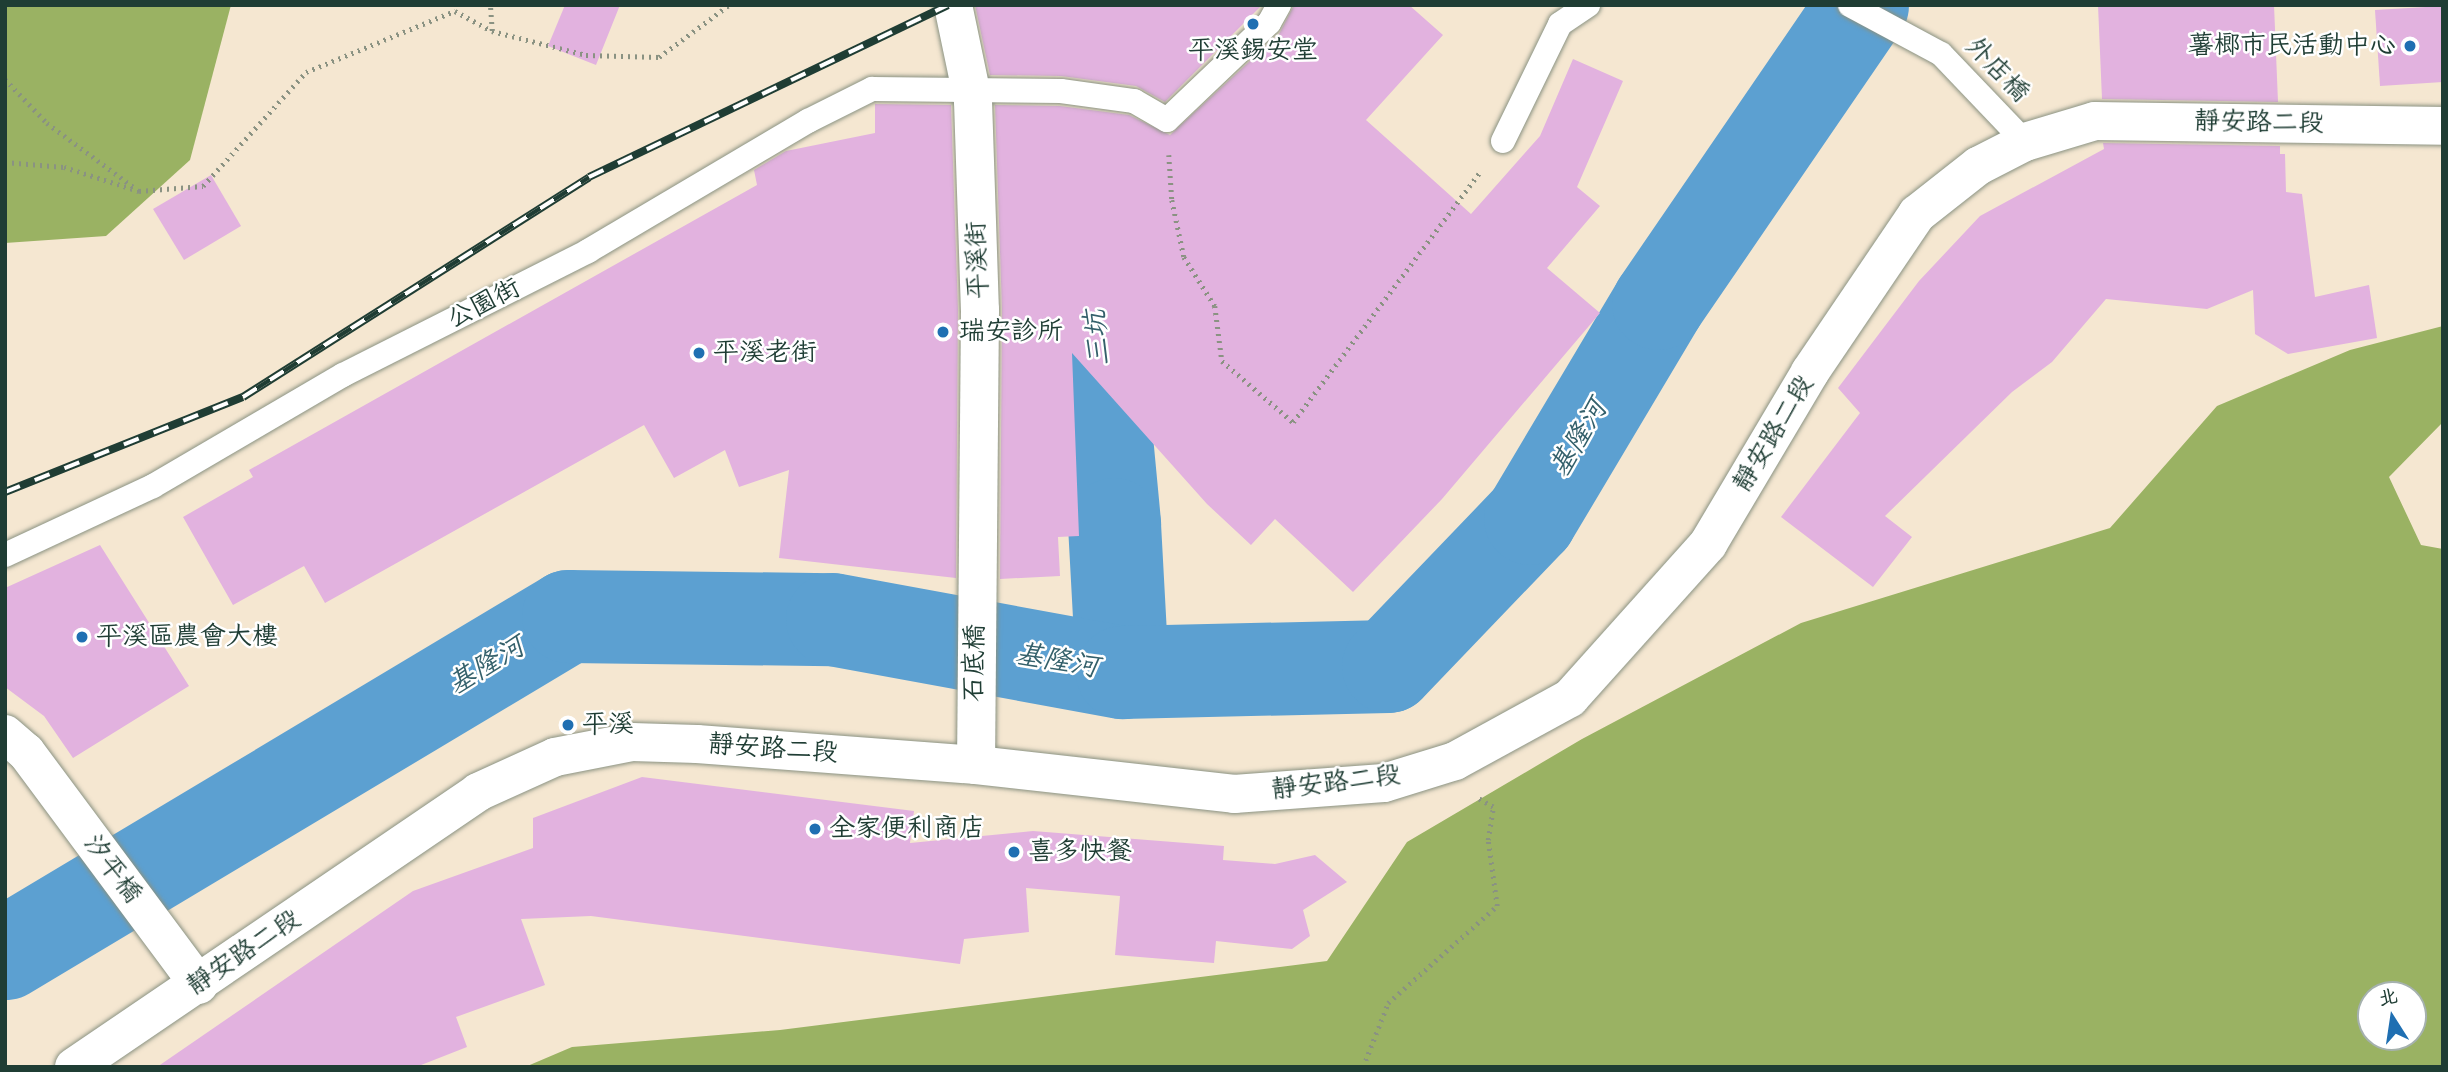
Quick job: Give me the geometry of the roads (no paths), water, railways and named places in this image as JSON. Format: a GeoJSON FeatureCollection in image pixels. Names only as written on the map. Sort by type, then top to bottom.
{"type":"FeatureCollection","features":[{"type":"Feature","properties":{"kind":"main road","name":"平溪街"},"geometry":{"type":"LineString","coordinates":[[953,5],[968,91],[973,101],[980,310],[977,560]]}},
{"type":"Feature","properties":{"kind":"main road","name":"靜安路二段"},"geometry":{"type":"LineString","coordinates":[[74,1067],[199,985],[478,792],[555,757],[632,743],[671,743],[976,765],[1234,793],[1384,783],[1455,761],[1570,698],[1708,544],[1810,372],[1917,214],[1978,166],[2025,142],[2095,121],[2443,126]]}},
{"type":"Feature","properties":{"kind":"main road","name":"石底橋"},"geometry":{"type":"LineString","coordinates":[[976,765],[977,560]]}},
{"type":"Feature","properties":{"kind":"main road","name":"汐平橋"},"geometry":{"type":"LineString","coordinates":[[16,743],[199,985]]}},
{"type":"Feature","properties":{"kind":"lane","name":"公園街"},"geometry":{"type":"LineString","coordinates":[[5,555],[153,486],[343,375],[588,251],[808,121],[872,89],[1061,91],[1134,101],[1167,120],[1269,23],[1279,5]]}},
{"type":"Feature","properties":{"kind":"lane"},"geometry":{"type":"LineString","coordinates":[[1503,141],[1560,24],[1588,5]]}},
{"type":"Feature","properties":{"kind":"lane","name":"外店橋"},"geometry":{"type":"LineString","coordinates":[[1850,5],[1941,54],[2025,142]]}},
{"type":"Feature","properties":{"kind":"waterway","name":"基隆河"},"geometry":{"type":"LineString","coordinates":[[5,953],[568,616],[832,619],[1122,672],[1388,666],[1530,518],[1658,303],[1862,5]]}},
{"type":"Feature","properties":{"kind":"waterway","name":"三坑"},"geometry":{"type":"LineString","coordinates":[[1089,258],[1114,524],[1122,672]]}},
{"type":"Feature","properties":{"kind":"railway"},"geometry":{"type":"LineString","coordinates":[[5,492],[243,397],[589,177],[948,5]]}},
{"type":"Feature","properties":{"kind":"place","name":"平溪錫安堂"},"geometry":{"type":"Point","coordinates":[1253,24]}},
{"type":"Feature","properties":{"kind":"place","name":"薯榔市民活動中心"},"geometry":{"type":"Point","coordinates":[2410,46]}},
{"type":"Feature","properties":{"kind":"place","name":"瑞安診所"},"geometry":{"type":"Point","coordinates":[943,332]}},
{"type":"Feature","properties":{"kind":"place","name":"平溪老街"},"geometry":{"type":"Point","coordinates":[699,353]}},
{"type":"Feature","properties":{"kind":"place","name":"平溪區農會大樓"},"geometry":{"type":"Point","coordinates":[82,637]}},
{"type":"Feature","properties":{"kind":"place","name":"平溪"},"geometry":{"type":"Point","coordinates":[568,725]}},
{"type":"Feature","properties":{"kind":"place","name":"全家便利商店"},"geometry":{"type":"Point","coordinates":[815,829]}},
{"type":"Feature","properties":{"kind":"place","name":"喜多快餐"},"geometry":{"type":"Point","coordinates":[1014,852]}}]}
